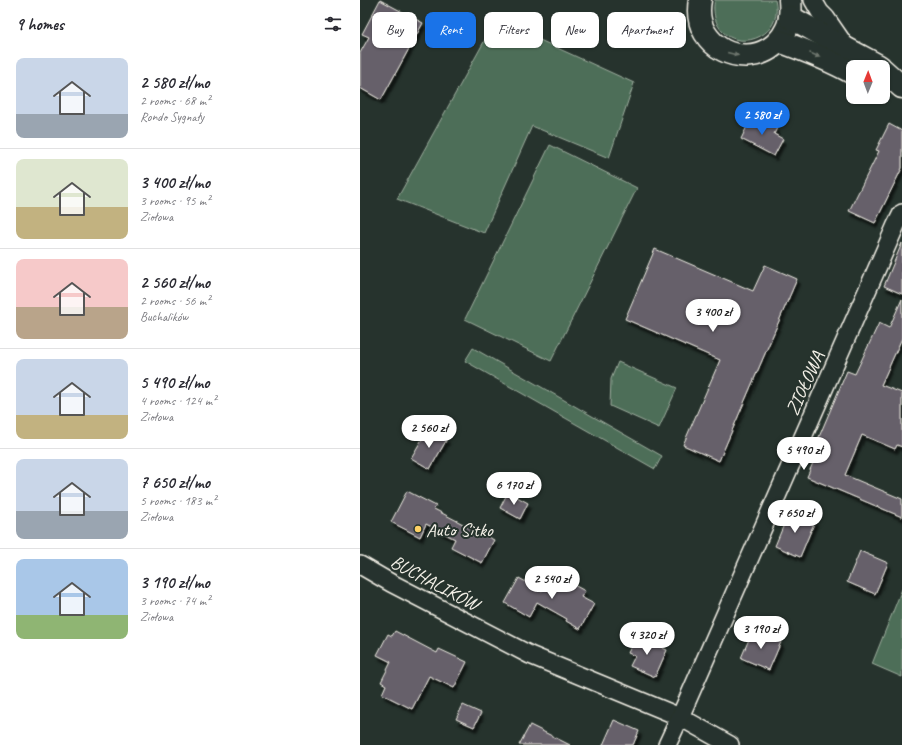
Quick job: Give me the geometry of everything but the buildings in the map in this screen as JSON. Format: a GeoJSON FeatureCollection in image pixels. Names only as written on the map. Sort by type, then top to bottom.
{"type":"FeatureCollection","features":[{"type":"Feature","properties":{"kind":"main road"},"geometry":{"type":"LineString","coordinates":[[698,1],[700,18],[704,31],[713,43],[725,52],[739,56],[760,54],[767,50],[779,41],[786,30],[790,9],[847,49],[869,60]]}},
{"type":"Feature","properties":{"kind":"main road"},"geometry":{"type":"LineString","coordinates":[[779,41],[846,70]]}},
{"type":"Feature","properties":{"kind":"main road"},"geometry":{"type":"LineString","coordinates":[[890,77],[902,88]]}},
{"type":"Feature","properties":{"kind":"main road"},"geometry":{"type":"LineString","coordinates":[[890,86],[902,88]]}},
{"type":"Feature","properties":{"kind":"street"},"geometry":{"type":"LineString","coordinates":[[813,0],[847,49]]}},
{"type":"Feature","properties":{"kind":"street","name":"ZIOŁOWA"},"geometry":{"type":"LineString","coordinates":[[667,745],[902,213]]}},
{"type":"Feature","properties":{"kind":"street","name":"BUCHALIKÓW"},"geometry":{"type":"LineString","coordinates":[[360,565],[391,583],[530,654],[680,717],[730,745]]}},
{"type":"Feature","properties":{"kind":"green space"},"geometry":{"type":"Polygon","coordinates":[[[715,0],[775,0],[776,14],[772,26],[764,34],[753,39],[742,40],[731,37],[721,30],[715,18],[715,0]]]}},
{"type":"Feature","properties":{"kind":"green space"},"geometry":{"type":"Polygon","coordinates":[[[543,41],[551,45],[551,48],[557,48],[634,83],[609,158],[532,126],[484,233],[397,199],[484,42],[484,48],[543,48],[543,41]]]}},
{"type":"Feature","properties":{"kind":"green space"},"geometry":{"type":"Polygon","coordinates":[[[550,145],[637,188],[551,361],[465,319],[550,145]]]}},
{"type":"Feature","properties":{"kind":"green space"},"geometry":{"type":"Polygon","coordinates":[[[473,348],[662,456],[655,469],[465,361],[473,348]]]}},
{"type":"Feature","properties":{"kind":"green space"},"geometry":{"type":"Polygon","coordinates":[[[618,362],[677,388],[659,428],[610,406],[611,379],[618,362]]]}},
{"type":"Feature","properties":{"kind":"green space"},"geometry":{"type":"Polygon","coordinates":[[[902,589],[902,677],[872,664],[902,589]]]}},
{"type":"Feature","properties":{"kind":"place","name":"Auto Sitko"},"geometry":{"type":"Point","coordinates":[418,529]}}]}
